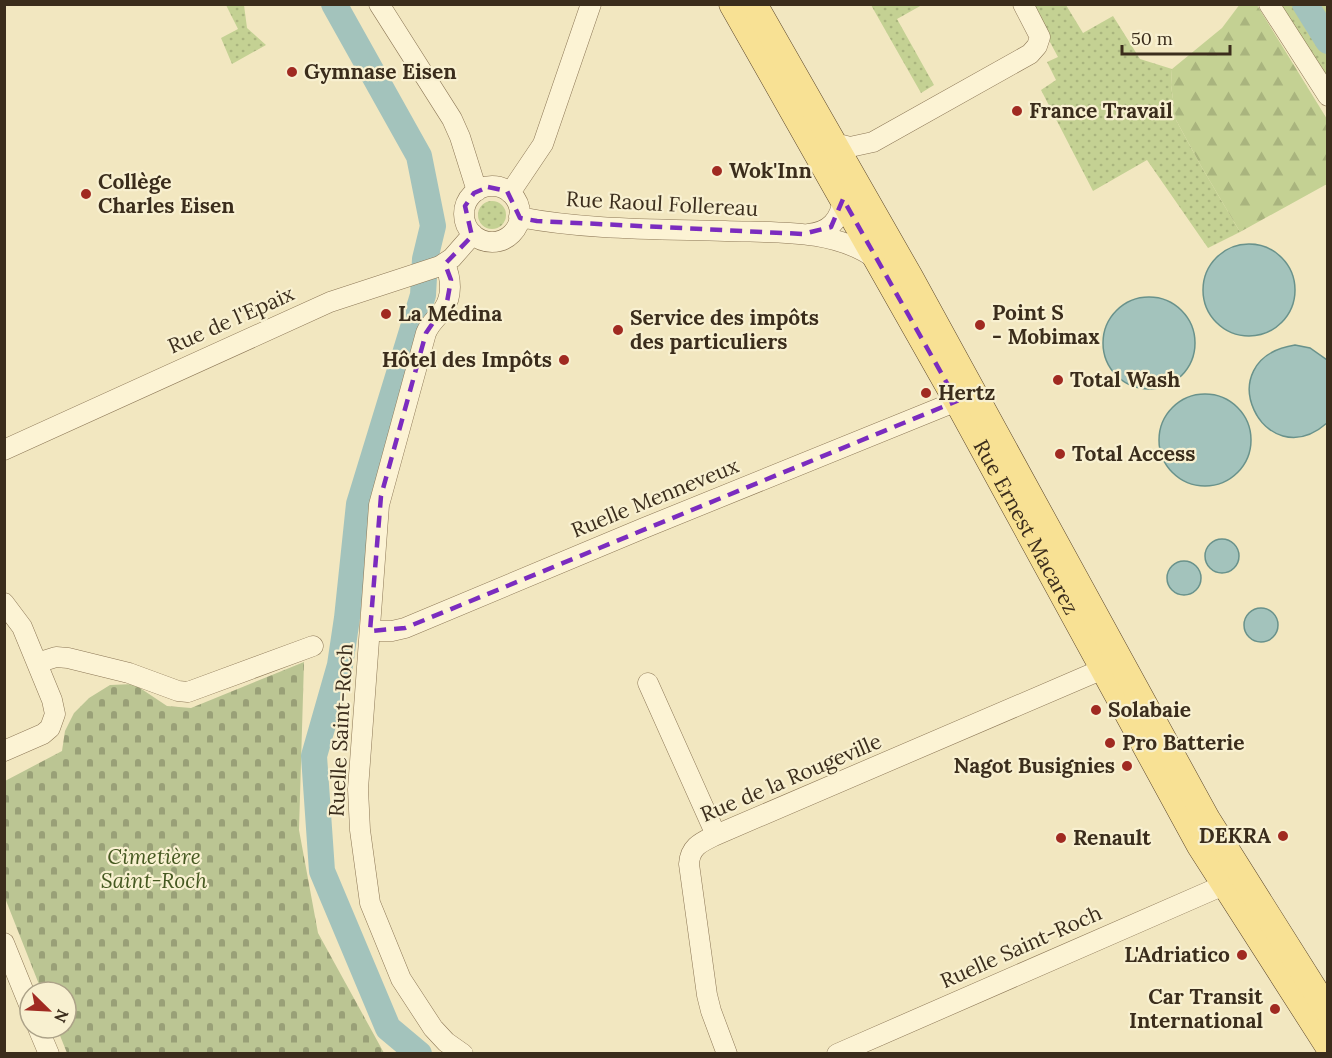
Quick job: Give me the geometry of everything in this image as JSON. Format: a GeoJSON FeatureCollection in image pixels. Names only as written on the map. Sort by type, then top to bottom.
{"type":"FeatureCollection","features":[{"type":"Feature","properties":{"kind":"main road","name":"Rue Ernest Macarez"},"geometry":{"type":"LineString","coordinates":[[732,4],[957,401],[1200,846],[1328,1046]]}},
{"type":"Feature","properties":{"kind":"main road","name":"Rue Ernest Macarez"},"geometry":{"type":"LineString","coordinates":[[754,4],[979,401],[1204,813],[1328,1011]]}},
{"type":"Feature","properties":{"kind":"street"},"geometry":{"type":"LineString","coordinates":[[379,4],[452,119],[477,191]]}},
{"type":"Feature","properties":{"kind":"street"},"geometry":{"type":"LineString","coordinates":[[510,194],[543,144],[591,4]]}},
{"type":"Feature","properties":{"kind":"street"},"geometry":{"type":"LineString","coordinates":[[834,143],[850,147],[873,142],[1030,54],[1037,46],[1040,37],[1023,4]]}},
{"type":"Feature","properties":{"kind":"street"},"geometry":{"type":"LineString","coordinates":[[1269,4],[1328,96]]}},
{"type":"Feature","properties":{"kind":"street"},"geometry":{"type":"LineString","coordinates":[[496,187],[510,194],[518,206],[519,217],[513,231],[501,240],[486,241],[473,234],[466,225],[464,213],[469,199],[484,188],[496,187]]}},
{"type":"Feature","properties":{"kind":"street","name":"Rue Raoul Follereau"},"geometry":{"type":"LineString","coordinates":[[519,217],[576,225],[803,234],[820,232],[831,227],[839,218],[843,199]]}},
{"type":"Feature","properties":{"kind":"street","name":"Rue de l'Epaix"},"geometry":{"type":"LineString","coordinates":[[5,448],[330,302],[441,265],[455,255],[473,234]]}},
{"type":"Feature","properties":{"kind":"street","name":"Rue Raoul Follereau"},"geometry":{"type":"LineString","coordinates":[[803,234],[844,243],[861,249],[878,260]]}},
{"type":"Feature","properties":{"kind":"street","name":"Ruelle Saint-Roch"},"geometry":{"type":"LineString","coordinates":[[441,265],[451,280],[447,302],[426,333],[379,505],[358,789],[361,842],[370,903],[409,993],[440,1035],[463,1053]]}},
{"type":"Feature","properties":{"kind":"street","name":"Ruelle Menneveux"},"geometry":{"type":"LineString","coordinates":[[370,631],[392,631],[405,628],[957,401]]}},
{"type":"Feature","properties":{"kind":"street"},"geometry":{"type":"LineString","coordinates":[[4,603],[22,627],[53,704],[54,720],[43,734],[4,751]]}},
{"type":"Feature","properties":{"kind":"street"},"geometry":{"type":"LineString","coordinates":[[37,663],[56,657],[69,658],[129,673],[178,692],[188,692],[313,646]]}},
{"type":"Feature","properties":{"kind":"street","name":"Rue de la Rougeville"},"geometry":{"type":"LineString","coordinates":[[728,1053],[707,995],[689,864],[690,854],[696,846],[716,835],[1103,669]]}},
{"type":"Feature","properties":{"kind":"street"},"geometry":{"type":"LineString","coordinates":[[648,683],[716,835]]}},
{"type":"Feature","properties":{"kind":"street","name":"Ruelle Saint-Roch"},"geometry":{"type":"LineString","coordinates":[[837,1053],[1224,885]]}},
{"type":"Feature","properties":{"kind":"street"},"geometry":{"type":"LineString","coordinates":[[4,943],[19,980]]}},
{"type":"Feature","properties":{"kind":"highlighted area"},"geometry":{"type":"Polygon","coordinates":[[[488,187],[507,191],[520,218],[537,221],[803,234],[831,227],[843,199],[957,401],[405,628],[370,631],[381,496],[426,333],[447,302],[451,280],[445,264],[472,236],[465,206],[474,193],[488,187]]]}},
{"type":"Feature","properties":{"kind":"green space"},"geometry":{"type":"Polygon","coordinates":[[[1240,4],[1257,5],[1327,119],[1327,184],[1240,232],[1176,120],[1171,85],[1172,69],[1222,28],[1240,4]]]}},
{"type":"Feature","properties":{"kind":"green space"},"geometry":{"type":"Polygon","coordinates":[[[226,5],[244,5],[247,28],[266,45],[232,64],[221,38],[238,29],[226,5]]]}},
{"type":"Feature","properties":{"kind":"green space"},"geometry":{"type":"Polygon","coordinates":[[[871,5],[922,5],[897,19],[934,85],[921,93],[871,5]]]}},
{"type":"Feature","properties":{"kind":"green space"},"geometry":{"type":"Polygon","coordinates":[[[1030,5],[1066,5],[1083,33],[1113,16],[1140,59],[1172,69],[1171,85],[1176,120],[1240,232],[1208,248],[1147,160],[1093,191],[1041,90],[1056,80],[1047,62],[1058,57],[1030,5]]]}},
{"type":"Feature","properties":{"kind":"green space"},"geometry":{"type":"Polygon","coordinates":[[[1278,5],[1327,5],[1327,84],[1278,5]]]}},
{"type":"Feature","properties":{"kind":"green space"},"geometry":{"type":"Polygon","coordinates":[[[492,201],[502,205],[506,215],[502,225],[492,229],[482,225],[478,215],[482,205],[492,201]]]}},
{"type":"Feature","properties":{"kind":"green space","name":"Cimetière Saint-Roch"},"geometry":{"type":"Polygon","coordinates":[[[304,662],[299,830],[318,933],[384,1053],[67,1053],[62,1040],[78,1040],[78,980],[37,980],[5,898],[5,781],[62,751],[65,731],[74,713],[89,698],[110,685],[134,684],[167,706],[191,708],[304,662]]]}},
{"type":"Feature","properties":{"kind":"water"},"geometry":{"type":"Polygon","coordinates":[[[1249,244],[1266,248],[1281,258],[1291,273],[1295,290],[1291,307],[1281,322],[1266,332],[1249,336],[1232,332],[1217,322],[1207,307],[1203,290],[1207,273],[1217,258],[1232,248],[1249,244]]]}},
{"type":"Feature","properties":{"kind":"water"},"geometry":{"type":"Polygon","coordinates":[[[1149,297],[1166,301],[1181,311],[1191,326],[1195,343],[1191,360],[1181,375],[1166,385],[1149,389],[1132,385],[1117,375],[1107,360],[1103,343],[1107,326],[1117,311],[1132,301],[1149,297]]]}},
{"type":"Feature","properties":{"kind":"water"},"geometry":{"type":"Polygon","coordinates":[[[1295,345],[1310,348],[1327,360],[1327,423],[1304,436],[1283,436],[1266,426],[1254,410],[1249,390],[1254,371],[1268,355],[1295,345]]]}},
{"type":"Feature","properties":{"kind":"water"},"geometry":{"type":"Polygon","coordinates":[[[1205,394],[1222,398],[1237,408],[1247,423],[1251,440],[1247,457],[1237,472],[1222,482],[1205,486],[1188,482],[1173,472],[1163,457],[1159,440],[1163,423],[1173,408],[1188,398],[1205,394]]]}},
{"type":"Feature","properties":{"kind":"water"},"geometry":{"type":"Polygon","coordinates":[[[1222,539],[1234,544],[1239,556],[1234,568],[1222,573],[1210,568],[1205,556],[1210,544],[1222,539]]]}},
{"type":"Feature","properties":{"kind":"water"},"geometry":{"type":"Polygon","coordinates":[[[1184,561],[1196,566],[1201,578],[1196,590],[1184,595],[1172,590],[1167,578],[1172,566],[1184,561]]]}},
{"type":"Feature","properties":{"kind":"water"},"geometry":{"type":"Polygon","coordinates":[[[1261,608],[1273,613],[1278,625],[1273,637],[1261,642],[1249,637],[1244,625],[1249,613],[1261,608]]]}},
{"type":"Feature","properties":{"kind":"waterway"},"geometry":{"type":"LineString","coordinates":[[334,4],[419,156],[433,226],[425,259],[423,295],[359,504],[340,665],[314,756],[322,871],[388,1028],[419,1054]]}},
{"type":"Feature","properties":{"kind":"waterway"},"geometry":{"type":"LineString","coordinates":[[1305,4],[1328,41]]}},
{"type":"Feature","properties":{"kind":"place","name":"Gymnase Eisen"},"geometry":{"type":"Point","coordinates":[292,72]}},
{"type":"Feature","properties":{"kind":"place","name":"France Travail"},"geometry":{"type":"Point","coordinates":[1017,111]}},
{"type":"Feature","properties":{"kind":"place","name":"Wok'Inn"},"geometry":{"type":"Point","coordinates":[717,171]}},
{"type":"Feature","properties":{"kind":"place","name":"Collège Charles Eisen"},"geometry":{"type":"Point","coordinates":[86,194]}},
{"type":"Feature","properties":{"kind":"place","name":"La Médina"},"geometry":{"type":"Point","coordinates":[386,314]}},
{"type":"Feature","properties":{"kind":"place","name":"Point S - Mobimax"},"geometry":{"type":"Point","coordinates":[980,325]}},
{"type":"Feature","properties":{"kind":"place","name":"Service des impôts des particuliers"},"geometry":{"type":"Point","coordinates":[618,330]}},
{"type":"Feature","properties":{"kind":"place","name":"Hôtel des Impôts"},"geometry":{"type":"Point","coordinates":[564,360]}},
{"type":"Feature","properties":{"kind":"place","name":"Total Wash"},"geometry":{"type":"Point","coordinates":[1058,380]}},
{"type":"Feature","properties":{"kind":"place","name":"Hertz"},"geometry":{"type":"Point","coordinates":[926,393]}},
{"type":"Feature","properties":{"kind":"place","name":"Total Access"},"geometry":{"type":"Point","coordinates":[1060,454]}},
{"type":"Feature","properties":{"kind":"place","name":"Solabaie"},"geometry":{"type":"Point","coordinates":[1096,710]}},
{"type":"Feature","properties":{"kind":"place","name":"Pro Batterie"},"geometry":{"type":"Point","coordinates":[1110,743]}},
{"type":"Feature","properties":{"kind":"place","name":"Nagot Busignies"},"geometry":{"type":"Point","coordinates":[1127,766]}},
{"type":"Feature","properties":{"kind":"place","name":"DEKRA"},"geometry":{"type":"Point","coordinates":[1283,836]}},
{"type":"Feature","properties":{"kind":"place","name":"Renault"},"geometry":{"type":"Point","coordinates":[1061,838]}},
{"type":"Feature","properties":{"kind":"place","name":"L'Adriatico"},"geometry":{"type":"Point","coordinates":[1242,955]}},
{"type":"Feature","properties":{"kind":"place","name":"Car Transit International"},"geometry":{"type":"Point","coordinates":[1275,1009]}}]}
